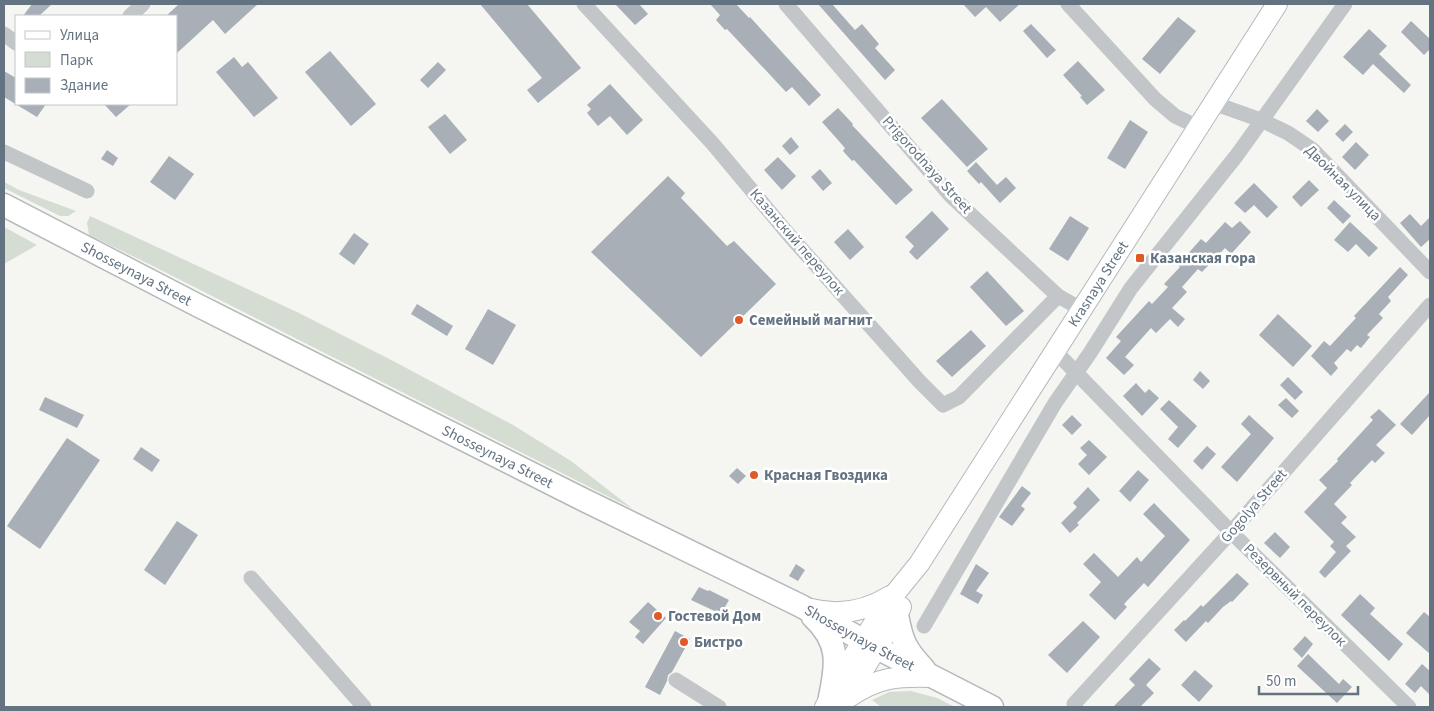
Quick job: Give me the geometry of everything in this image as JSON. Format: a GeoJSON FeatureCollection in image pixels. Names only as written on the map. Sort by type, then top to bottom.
{"type":"FeatureCollection","features":[{"type":"Feature","properties":{"kind":"highway","name":"Shosseynaya Street"},"geometry":{"type":"LineString","coordinates":[[4,206],[580,498],[801,606],[870,645],[992,707]]}},
{"type":"Feature","properties":{"kind":"highway"},"geometry":{"type":"LineString","coordinates":[[801,606],[821,625],[829,638],[835,654],[836,669],[832,704]]}},
{"type":"Feature","properties":{"kind":"highway"},"geometry":{"type":"LineString","coordinates":[[898,616],[901,637],[910,654],[932,677]]}},
{"type":"Feature","properties":{"kind":"main road","name":"Krasnaya Street"},"geometry":{"type":"LineString","coordinates":[[870,645],[884,607],[919,564],[1277,4]]}},
{"type":"Feature","properties":{"kind":"main road","name":"Krasnaya Street"},"geometry":{"type":"LineString","coordinates":[[832,704],[840,676],[898,616],[919,564]]}},
{"type":"Feature","properties":{"kind":"main road"},"geometry":{"type":"LineString","coordinates":[[801,606],[826,613],[843,613],[879,603],[896,592]]}},
{"type":"Feature","properties":{"kind":"main road"},"geometry":{"type":"LineString","coordinates":[[832,704],[880,680],[904,676],[932,677]]}},
{"type":"Feature","properties":{"kind":"street"},"geometry":{"type":"LineString","coordinates":[[131,15],[143,4]]}},
{"type":"Feature","properties":{"kind":"street","name":"Казанский переулок"},"geometry":{"type":"LineString","coordinates":[[584,4],[707,137],[796,242],[920,382],[943,405],[959,397],[1058,296]]}},
{"type":"Feature","properties":{"kind":"street","name":"Prigorodnaya Street"},"geometry":{"type":"LineString","coordinates":[[786,4],[951,196],[1058,296],[1083,310]]}},
{"type":"Feature","properties":{"kind":"street"},"geometry":{"type":"LineString","coordinates":[[1068,4],[1155,100],[1175,116],[1198,128]]}},
{"type":"Feature","properties":{"kind":"street"},"geometry":{"type":"LineString","coordinates":[[924,626],[1055,403],[1132,288],[1237,155],[1346,4]]}},
{"type":"Feature","properties":{"kind":"street"},"geometry":{"type":"LineString","coordinates":[[4,34],[15,42]]}},
{"type":"Feature","properties":{"kind":"street","name":"Двойная улица"},"geometry":{"type":"LineString","coordinates":[[1213,103],[1261,120],[1288,133],[1313,150],[1430,272]]}},
{"type":"Feature","properties":{"kind":"street"},"geometry":{"type":"LineString","coordinates":[[4,152],[87,191]]}},
{"type":"Feature","properties":{"kind":"street","name":"Gogolya Street"},"geometry":{"type":"LineString","coordinates":[[1074,704],[1231,532],[1430,305]]}},
{"type":"Feature","properties":{"kind":"street","name":"Резервный переулок"},"geometry":{"type":"LineString","coordinates":[[1056,352],[1231,532],[1409,707]]}},
{"type":"Feature","properties":{"kind":"street"},"geometry":{"type":"LineString","coordinates":[[251,578],[364,707]]}},
{"type":"Feature","properties":{"kind":"street"},"geometry":{"type":"LineString","coordinates":[[676,680],[719,707]]}},
{"type":"Feature","properties":{"kind":"green space"},"geometry":{"type":"Polygon","coordinates":[[[4,182],[19,190],[76,211],[68,216],[60,216],[4,188],[4,182]]]}},
{"type":"Feature","properties":{"kind":"green space"},"geometry":{"type":"Polygon","coordinates":[[[90,216],[297,312],[513,425],[571,461],[633,509],[89,235],[87,223],[90,216]]]}},
{"type":"Feature","properties":{"kind":"green space"},"geometry":{"type":"Polygon","coordinates":[[[4,227],[37,245],[4,264],[4,227]]]}},
{"type":"Feature","properties":{"kind":"green space"},"geometry":{"type":"Polygon","coordinates":[[[911,691],[937,698],[955,707],[889,707],[880,706],[872,700],[889,692],[911,691]]]}},
{"type":"Feature","properties":{"kind":"building"},"geometry":{"type":"Polygon","coordinates":[[[32,4],[52,4],[40,15],[24,15],[32,4]]]}},
{"type":"Feature","properties":{"kind":"building"},"geometry":{"type":"Polygon","coordinates":[[[179,4],[258,4],[225,34],[213,20],[178,52],[178,15],[167,15],[179,4]]]}},
{"type":"Feature","properties":{"kind":"building"},"geometry":{"type":"Polygon","coordinates":[[[480,4],[527,4],[581,68],[538,103],[527,90],[542,78],[480,4]]]}},
{"type":"Feature","properties":{"kind":"building"},"geometry":{"type":"Polygon","coordinates":[[[615,4],[639,4],[648,14],[635,25],[615,4]]]}},
{"type":"Feature","properties":{"kind":"building"},"geometry":{"type":"Polygon","coordinates":[[[710,4],[736,4],[821,95],[809,106],[792,87],[786,92],[727,29],[725,30],[716,20],[720,15],[710,4]]]}},
{"type":"Feature","properties":{"kind":"building"},"geometry":{"type":"Polygon","coordinates":[[[818,4],[832,4],[855,30],[862,24],[879,44],[875,48],[895,70],[885,80],[818,4]]]}},
{"type":"Feature","properties":{"kind":"building"},"geometry":{"type":"Polygon","coordinates":[[[963,4],[1020,4],[1000,22],[986,7],[975,17],[963,4]]]}},
{"type":"Feature","properties":{"kind":"building"},"geometry":{"type":"Polygon","coordinates":[[[1178,17],[1196,31],[1160,74],[1142,59],[1178,17]]]}},
{"type":"Feature","properties":{"kind":"building"},"geometry":{"type":"Polygon","coordinates":[[[1411,21],[1430,39],[1430,49],[1424,55],[1401,32],[1411,21]]]}},
{"type":"Feature","properties":{"kind":"building"},"geometry":{"type":"Polygon","coordinates":[[[1031,24],[1056,50],[1047,58],[1023,31],[1031,24]]]}},
{"type":"Feature","properties":{"kind":"building"},"geometry":{"type":"Polygon","coordinates":[[[1369,29],[1387,46],[1379,54],[1411,85],[1404,93],[1373,64],[1363,75],[1343,57],[1369,29]]]}},
{"type":"Feature","properties":{"kind":"building"},"geometry":{"type":"Polygon","coordinates":[[[330,51],[376,104],[351,126],[305,72],[330,51]]]}},
{"type":"Feature","properties":{"kind":"building"},"geometry":{"type":"Polygon","coordinates":[[[234,57],[242,67],[248,62],[278,98],[254,117],[216,72],[234,57]]]}},
{"type":"Feature","properties":{"kind":"building"},"geometry":{"type":"Polygon","coordinates":[[[1078,61],[1105,90],[1087,105],[1080,97],[1082,96],[1063,75],[1078,61]]]}},
{"type":"Feature","properties":{"kind":"building"},"geometry":{"type":"Polygon","coordinates":[[[438,62],[446,70],[428,88],[420,80],[438,62]]]}},
{"type":"Feature","properties":{"kind":"building"},"geometry":{"type":"Polygon","coordinates":[[[4,71],[15,77],[15,104],[4,97],[4,71]]]}},
{"type":"Feature","properties":{"kind":"building"},"geometry":{"type":"Polygon","coordinates":[[[610,84],[643,120],[627,135],[610,116],[598,126],[587,113],[591,109],[587,105],[610,84]]]}},
{"type":"Feature","properties":{"kind":"building"},"geometry":{"type":"Polygon","coordinates":[[[942,99],[988,149],[967,167],[921,118],[942,99]]]}},
{"type":"Feature","properties":{"kind":"building"},"geometry":{"type":"Polygon","coordinates":[[[17,105],[45,105],[37,117],[17,105]]]}},
{"type":"Feature","properties":{"kind":"building"},"geometry":{"type":"Polygon","coordinates":[[[105,105],[130,105],[116,117],[105,105]]]}},
{"type":"Feature","properties":{"kind":"building"},"geometry":{"type":"Polygon","coordinates":[[[838,108],[913,190],[896,205],[854,160],[852,161],[843,151],[845,148],[822,122],[838,108]]]}},
{"type":"Feature","properties":{"kind":"building"},"geometry":{"type":"Polygon","coordinates":[[[1317,109],[1329,121],[1318,132],[1306,121],[1317,109]]]}},
{"type":"Feature","properties":{"kind":"building"},"geometry":{"type":"Polygon","coordinates":[[[445,114],[467,140],[450,154],[428,127],[445,114]]]}},
{"type":"Feature","properties":{"kind":"building"},"geometry":{"type":"Polygon","coordinates":[[[1130,120],[1148,132],[1125,169],[1107,158],[1130,120]]]}},
{"type":"Feature","properties":{"kind":"building"},"geometry":{"type":"Polygon","coordinates":[[[1345,124],[1353,132],[1343,142],[1335,134],[1345,124]]]}},
{"type":"Feature","properties":{"kind":"building"},"geometry":{"type":"Polygon","coordinates":[[[791,137],[799,147],[790,155],[782,146],[791,137]]]}},
{"type":"Feature","properties":{"kind":"building"},"geometry":{"type":"Polygon","coordinates":[[[1356,142],[1369,155],[1355,170],[1342,157],[1356,142]]]}},
{"type":"Feature","properties":{"kind":"building"},"geometry":{"type":"Polygon","coordinates":[[[107,150],[118,158],[113,166],[101,159],[107,150]]]}},
{"type":"Feature","properties":{"kind":"building"},"geometry":{"type":"Polygon","coordinates":[[[169,156],[194,174],[175,200],[150,182],[169,156]]]}},
{"type":"Feature","properties":{"kind":"building"},"geometry":{"type":"Polygon","coordinates":[[[778,157],[796,176],[782,190],[764,170],[778,157]]]}},
{"type":"Feature","properties":{"kind":"building"},"geometry":{"type":"Polygon","coordinates":[[[976,162],[997,185],[1006,177],[1016,188],[1000,203],[981,182],[979,184],[967,171],[976,162]]]}},
{"type":"Feature","properties":{"kind":"building"},"geometry":{"type":"Polygon","coordinates":[[[820,169],[832,183],[823,191],[811,177],[820,169]]]}},
{"type":"Feature","properties":{"kind":"building"},"geometry":{"type":"Polygon","coordinates":[[[668,176],[685,193],[681,198],[727,246],[734,241],[776,284],[701,357],[591,252],[668,176]]]}},
{"type":"Feature","properties":{"kind":"building"},"geometry":{"type":"Polygon","coordinates":[[[1309,180],[1319,190],[1301,207],[1292,197],[1309,180]]]}},
{"type":"Feature","properties":{"kind":"building"},"geometry":{"type":"Polygon","coordinates":[[[1254,183],[1278,207],[1267,218],[1254,205],[1245,213],[1234,203],[1254,183]]]}},
{"type":"Feature","properties":{"kind":"building"},"geometry":{"type":"Polygon","coordinates":[[[1334,200],[1351,216],[1343,224],[1327,208],[1334,200]]]}},
{"type":"Feature","properties":{"kind":"building"},"geometry":{"type":"Polygon","coordinates":[[[932,211],[949,229],[917,260],[909,252],[914,246],[905,237],[932,211]]]}},
{"type":"Feature","properties":{"kind":"building"},"geometry":{"type":"Polygon","coordinates":[[[1410,214],[1421,226],[1430,217],[1430,239],[1421,247],[1400,223],[1410,214]]]}},
{"type":"Feature","properties":{"kind":"building"},"geometry":{"type":"Polygon","coordinates":[[[1070,216],[1089,228],[1068,261],[1049,249],[1070,216]]]}},
{"type":"Feature","properties":{"kind":"building"},"geometry":{"type":"Polygon","coordinates":[[[1240,221],[1251,232],[1231,254],[1225,248],[1202,272],[1198,269],[1182,287],[1187,292],[1172,308],[1185,319],[1178,327],[1170,319],[1156,333],[1151,328],[1125,357],[1134,365],[1124,375],[1106,358],[1121,341],[1116,337],[1149,301],[1152,304],[1168,287],[1164,284],[1180,267],[1178,265],[1201,239],[1206,243],[1225,222],[1232,228],[1240,221]]]}},
{"type":"Feature","properties":{"kind":"building"},"geometry":{"type":"Polygon","coordinates":[[[1350,222],[1378,248],[1369,257],[1356,244],[1348,252],[1334,240],[1350,222]]]}},
{"type":"Feature","properties":{"kind":"building"},"geometry":{"type":"Polygon","coordinates":[[[848,229],[864,247],[850,260],[834,242],[848,229]]]}},
{"type":"Feature","properties":{"kind":"building"},"geometry":{"type":"Polygon","coordinates":[[[354,233],[369,244],[354,265],[339,254],[354,233]]]}},
{"type":"Feature","properties":{"kind":"building"},"geometry":{"type":"Polygon","coordinates":[[[1400,267],[1408,275],[1388,297],[1391,301],[1379,314],[1383,318],[1367,335],[1370,337],[1361,348],[1357,345],[1351,352],[1347,349],[1334,363],[1338,368],[1331,376],[1311,356],[1324,341],[1330,346],[1356,318],[1354,316],[1400,267]]]}},
{"type":"Feature","properties":{"kind":"building"},"geometry":{"type":"Polygon","coordinates":[[[987,271],[1024,311],[1006,326],[970,287],[987,271]]]}},
{"type":"Feature","properties":{"kind":"building"},"geometry":{"type":"Polygon","coordinates":[[[417,304],[453,326],[447,336],[411,314],[417,304]]]}},
{"type":"Feature","properties":{"kind":"building"},"geometry":{"type":"Polygon","coordinates":[[[488,309],[516,325],[493,365],[465,349],[488,309]]]}},
{"type":"Feature","properties":{"kind":"building"},"geometry":{"type":"Polygon","coordinates":[[[1278,314],[1312,346],[1293,367],[1259,335],[1278,314]]]}},
{"type":"Feature","properties":{"kind":"building"},"geometry":{"type":"Polygon","coordinates":[[[971,330],[986,346],[952,377],[936,361],[971,330]]]}},
{"type":"Feature","properties":{"kind":"building"},"geometry":{"type":"Polygon","coordinates":[[[1200,371],[1210,381],[1203,389],[1193,380],[1200,371]]]}},
{"type":"Feature","properties":{"kind":"building"},"geometry":{"type":"Polygon","coordinates":[[[1288,377],[1303,392],[1295,400],[1280,385],[1288,377]]]}},
{"type":"Feature","properties":{"kind":"building"},"geometry":{"type":"Polygon","coordinates":[[[1136,383],[1145,393],[1149,389],[1159,398],[1142,416],[1123,396],[1136,383]]]}},
{"type":"Feature","properties":{"kind":"building"},"geometry":{"type":"Polygon","coordinates":[[[1430,392],[1430,415],[1412,435],[1400,424],[1430,392]]]}},
{"type":"Feature","properties":{"kind":"building"},"geometry":{"type":"Polygon","coordinates":[[[45,397],[84,415],[77,428],[39,410],[45,397]]]}},
{"type":"Feature","properties":{"kind":"building"},"geometry":{"type":"Polygon","coordinates":[[[1286,398],[1299,411],[1292,418],[1278,405],[1286,398]]]}},
{"type":"Feature","properties":{"kind":"building"},"geometry":{"type":"Polygon","coordinates":[[[1169,400],[1197,426],[1178,448],[1168,439],[1178,427],[1160,409],[1169,400]]]}},
{"type":"Feature","properties":{"kind":"building"},"geometry":{"type":"Polygon","coordinates":[[[1379,409],[1396,425],[1376,445],[1385,453],[1375,463],[1372,460],[1350,483],[1352,485],[1334,504],[1347,517],[1341,523],[1356,537],[1346,546],[1351,551],[1325,578],[1319,572],[1336,552],[1330,546],[1334,542],[1304,512],[1327,488],[1319,480],[1373,420],[1370,417],[1379,409]]]}},
{"type":"Feature","properties":{"kind":"building"},"geometry":{"type":"Polygon","coordinates":[[[1072,415],[1082,425],[1072,435],[1062,425],[1072,415]]]}},
{"type":"Feature","properties":{"kind":"building"},"geometry":{"type":"Polygon","coordinates":[[[1249,415],[1274,438],[1237,482],[1221,467],[1251,434],[1241,424],[1249,415]]]}},
{"type":"Feature","properties":{"kind":"building"},"geometry":{"type":"Polygon","coordinates":[[[67,438],[100,460],[40,549],[7,526],[67,438]]]}},
{"type":"Feature","properties":{"kind":"building"},"geometry":{"type":"Polygon","coordinates":[[[1089,440],[1107,457],[1089,475],[1078,464],[1087,455],[1080,448],[1089,440]]]}},
{"type":"Feature","properties":{"kind":"building"},"geometry":{"type":"Polygon","coordinates":[[[1207,446],[1216,454],[1202,470],[1193,461],[1207,446]]]}},
{"type":"Feature","properties":{"kind":"building"},"geometry":{"type":"Polygon","coordinates":[[[141,447],[160,460],[152,472],[133,459],[141,447]]]}},
{"type":"Feature","properties":{"kind":"building"},"geometry":{"type":"Polygon","coordinates":[[[737,468],[746,476],[738,484],[729,476],[737,468]]]}},
{"type":"Feature","properties":{"kind":"building"},"geometry":{"type":"Polygon","coordinates":[[[1138,470],[1149,480],[1130,502],[1119,491],[1138,470]]]}},
{"type":"Feature","properties":{"kind":"building"},"geometry":{"type":"Polygon","coordinates":[[[1022,486],[1031,493],[1021,506],[1025,509],[1012,526],[999,517],[1022,486]]]}},
{"type":"Feature","properties":{"kind":"building"},"geometry":{"type":"Polygon","coordinates":[[[1088,487],[1100,500],[1077,523],[1079,525],[1070,533],[1061,523],[1077,507],[1073,503],[1088,487]]]}},
{"type":"Feature","properties":{"kind":"building"},"geometry":{"type":"Polygon","coordinates":[[[1154,503],[1190,540],[1148,587],[1144,583],[1124,604],[1127,607],[1115,620],[1089,595],[1101,582],[1083,564],[1094,553],[1118,577],[1137,557],[1141,562],[1165,536],[1143,514],[1154,503]]]}},
{"type":"Feature","properties":{"kind":"building"},"geometry":{"type":"Polygon","coordinates":[[[177,521],[198,535],[165,585],[144,570],[177,521]]]}},
{"type":"Feature","properties":{"kind":"building"},"geometry":{"type":"Polygon","coordinates":[[[1275,532],[1290,547],[1280,558],[1264,543],[1275,532]]]}},
{"type":"Feature","properties":{"kind":"building"},"geometry":{"type":"Polygon","coordinates":[[[796,564],[805,570],[798,581],[789,576],[796,564]]]}},
{"type":"Feature","properties":{"kind":"building"},"geometry":{"type":"Polygon","coordinates":[[[976,564],[989,573],[976,591],[983,595],[978,604],[960,594],[976,564]]]}},
{"type":"Feature","properties":{"kind":"building"},"geometry":{"type":"Polygon","coordinates":[[[1237,573],[1249,584],[1208,623],[1206,621],[1186,642],[1174,630],[1201,605],[1203,607],[1237,573]]]}},
{"type":"Feature","properties":{"kind":"building"},"geometry":{"type":"Polygon","coordinates":[[[699,587],[729,600],[721,614],[691,600],[699,587]]]}},
{"type":"Feature","properties":{"kind":"building"},"geometry":{"type":"Polygon","coordinates":[[[1360,594],[1375,608],[1370,614],[1403,644],[1389,661],[1341,615],[1360,594]]]}},
{"type":"Feature","properties":{"kind":"building"},"geometry":{"type":"Polygon","coordinates":[[[648,602],[666,618],[643,644],[635,637],[640,631],[629,622],[648,602]]]}},
{"type":"Feature","properties":{"kind":"building"},"geometry":{"type":"Polygon","coordinates":[[[1424,612],[1430,617],[1430,654],[1406,633],[1424,612]]]}},
{"type":"Feature","properties":{"kind":"building"},"geometry":{"type":"Polygon","coordinates":[[[1083,621],[1100,637],[1067,673],[1048,655],[1083,621]]]}},
{"type":"Feature","properties":{"kind":"building"},"geometry":{"type":"Polygon","coordinates":[[[675,631],[690,639],[672,672],[668,675],[660,695],[645,687],[675,631]]]}},
{"type":"Feature","properties":{"kind":"building"},"geometry":{"type":"Polygon","coordinates":[[[1305,636],[1313,644],[1302,658],[1293,649],[1305,636]]]}},
{"type":"Feature","properties":{"kind":"building"},"geometry":{"type":"Polygon","coordinates":[[[1308,654],[1339,684],[1343,679],[1352,687],[1337,703],[1297,666],[1308,654]]]}},
{"type":"Feature","properties":{"kind":"building"},"geometry":{"type":"Polygon","coordinates":[[[1149,658],[1161,669],[1146,685],[1154,693],[1140,707],[1113,707],[1135,685],[1129,679],[1149,658]]]}},
{"type":"Feature","properties":{"kind":"building"},"geometry":{"type":"Polygon","coordinates":[[[1422,664],[1430,671],[1430,695],[1421,686],[1415,693],[1405,684],[1422,664]]]}},
{"type":"Feature","properties":{"kind":"building"},"geometry":{"type":"Polygon","coordinates":[[[1195,670],[1213,686],[1199,702],[1181,685],[1195,670]]]}},
{"type":"Feature","properties":{"kind":"place","name":"Казанская гора"},"geometry":{"type":"Point","coordinates":[1140,258]}},
{"type":"Feature","properties":{"kind":"place","name":"Семейный магнит"},"geometry":{"type":"Point","coordinates":[739,320]}},
{"type":"Feature","properties":{"kind":"place","name":"Красная Гвоздика"},"geometry":{"type":"Point","coordinates":[754,475]}},
{"type":"Feature","properties":{"kind":"place","name":"Гостевой Дом"},"geometry":{"type":"Point","coordinates":[658,616]}},
{"type":"Feature","properties":{"kind":"place","name":"Бистро"},"geometry":{"type":"Point","coordinates":[684,642]}}]}
